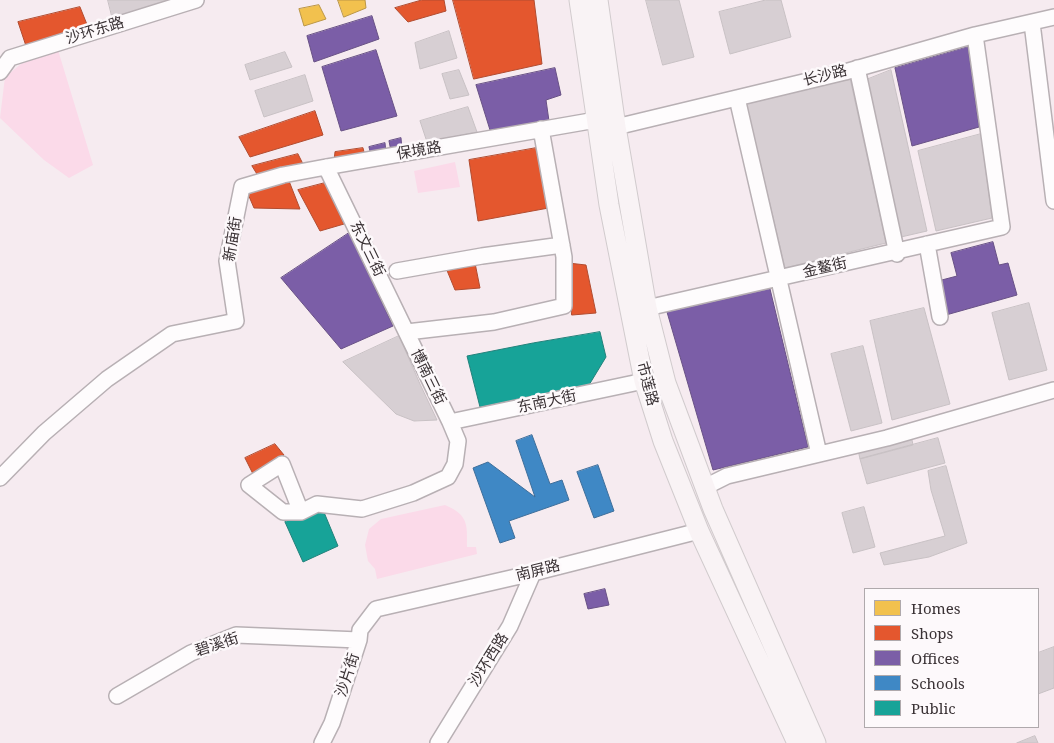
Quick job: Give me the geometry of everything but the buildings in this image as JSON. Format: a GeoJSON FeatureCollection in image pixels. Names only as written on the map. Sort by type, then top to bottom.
{"type":"FeatureCollection","features":[{"type":"Feature","properties":{"kind":"main road","name":"市莲路"},"geometry":{"type":"LineString","coordinates":[[578,0],[609,204],[644,381],[663,441],[699,531],[797,743]]}},
{"type":"Feature","properties":{"kind":"main road","name":"市莲路"},"geometry":{"type":"LineString","coordinates":[[598,0],[616,127],[647,308],[666,383],[713,509],[816,743]]}},
{"type":"Feature","properties":{"kind":"street","name":"沙环东路"},"geometry":{"type":"LineString","coordinates":[[0,72],[10,58],[196,0]]}},
{"type":"Feature","properties":{"kind":"street","name":"长沙路"},"geometry":{"type":"LineString","coordinates":[[616,127],[857,68],[975,35],[1054,17]]}},
{"type":"Feature","properties":{"kind":"street"},"geometry":{"type":"LineString","coordinates":[[1032,23],[1054,202]]}},
{"type":"Feature","properties":{"kind":"street","name":"金鳌街"},"geometry":{"type":"LineString","coordinates":[[647,308],[1002,227],[975,35]]}},
{"type":"Feature","properties":{"kind":"street"},"geometry":{"type":"LineString","coordinates":[[857,68],[896,254]]}},
{"type":"Feature","properties":{"kind":"street"},"geometry":{"type":"LineString","coordinates":[[737,98],[819,454]]}},
{"type":"Feature","properties":{"kind":"street"},"geometry":{"type":"LineString","coordinates":[[596,120],[616,127]]}},
{"type":"Feature","properties":{"kind":"street","name":"保境路"},"geometry":{"type":"LineString","coordinates":[[242,187],[283,175],[596,120]]}},
{"type":"Feature","properties":{"kind":"street"},"geometry":{"type":"LineString","coordinates":[[407,332],[494,322],[564,306],[564,257],[541,129]]}},
{"type":"Feature","properties":{"kind":"street","name":"东文三街"},"geometry":{"type":"LineString","coordinates":[[326,167],[407,332]]}},
{"type":"Feature","properties":{"kind":"street","name":"新庙街"},"geometry":{"type":"LineString","coordinates":[[0,478],[44,433],[107,379],[172,334],[236,321],[227,261],[242,187]]}},
{"type":"Feature","properties":{"kind":"street"},"geometry":{"type":"LineString","coordinates":[[927,244],[940,317]]}},
{"type":"Feature","properties":{"kind":"street"},"geometry":{"type":"LineString","coordinates":[[397,271],[482,256],[562,245]]}},
{"type":"Feature","properties":{"kind":"street","name":"博南三街"},"geometry":{"type":"LineString","coordinates":[[301,512],[316,504],[362,509],[413,493],[448,477],[455,464],[458,441],[407,332]]}},
{"type":"Feature","properties":{"kind":"street","name":"东南大街"},"geometry":{"type":"LineString","coordinates":[[450,422],[644,381]]}},
{"type":"Feature","properties":{"kind":"street"},"geometry":{"type":"LineString","coordinates":[[705,487],[727,476],[887,438],[1054,390]]}},
{"type":"Feature","properties":{"kind":"street","name":"南屏路"},"geometry":{"type":"LineString","coordinates":[[376,609],[533,573],[699,531]]}},
{"type":"Feature","properties":{"kind":"street","name":"沙环西路"},"geometry":{"type":"LineString","coordinates":[[438,743],[510,626],[533,573]]}},
{"type":"Feature","properties":{"kind":"street","name":"沙片街"},"geometry":{"type":"LineString","coordinates":[[322,743],[332,723],[359,640],[360,630],[376,609]]}},
{"type":"Feature","properties":{"kind":"street","name":"碧溪街"},"geometry":{"type":"LineString","coordinates":[[117,696],[191,653],[236,635],[359,640]]}},
{"type":"Feature","properties":{"kind":"shaded area"},"geometry":{"type":"Polygon","coordinates":[[[58,50],[93,165],[69,178],[44,160],[0,118],[5,77],[21,64],[58,50]]]}},
{"type":"Feature","properties":{"kind":"shaded area"},"geometry":{"type":"Polygon","coordinates":[[[455,162],[460,187],[418,193],[414,171],[455,162]]]}},
{"type":"Feature","properties":{"kind":"shaded area"},"geometry":{"type":"Polygon","coordinates":[[[445,505],[463,517],[467,533],[467,547],[476,547],[477,554],[377,579],[375,569],[368,561],[365,545],[369,529],[381,519],[445,505]]]}}]}
